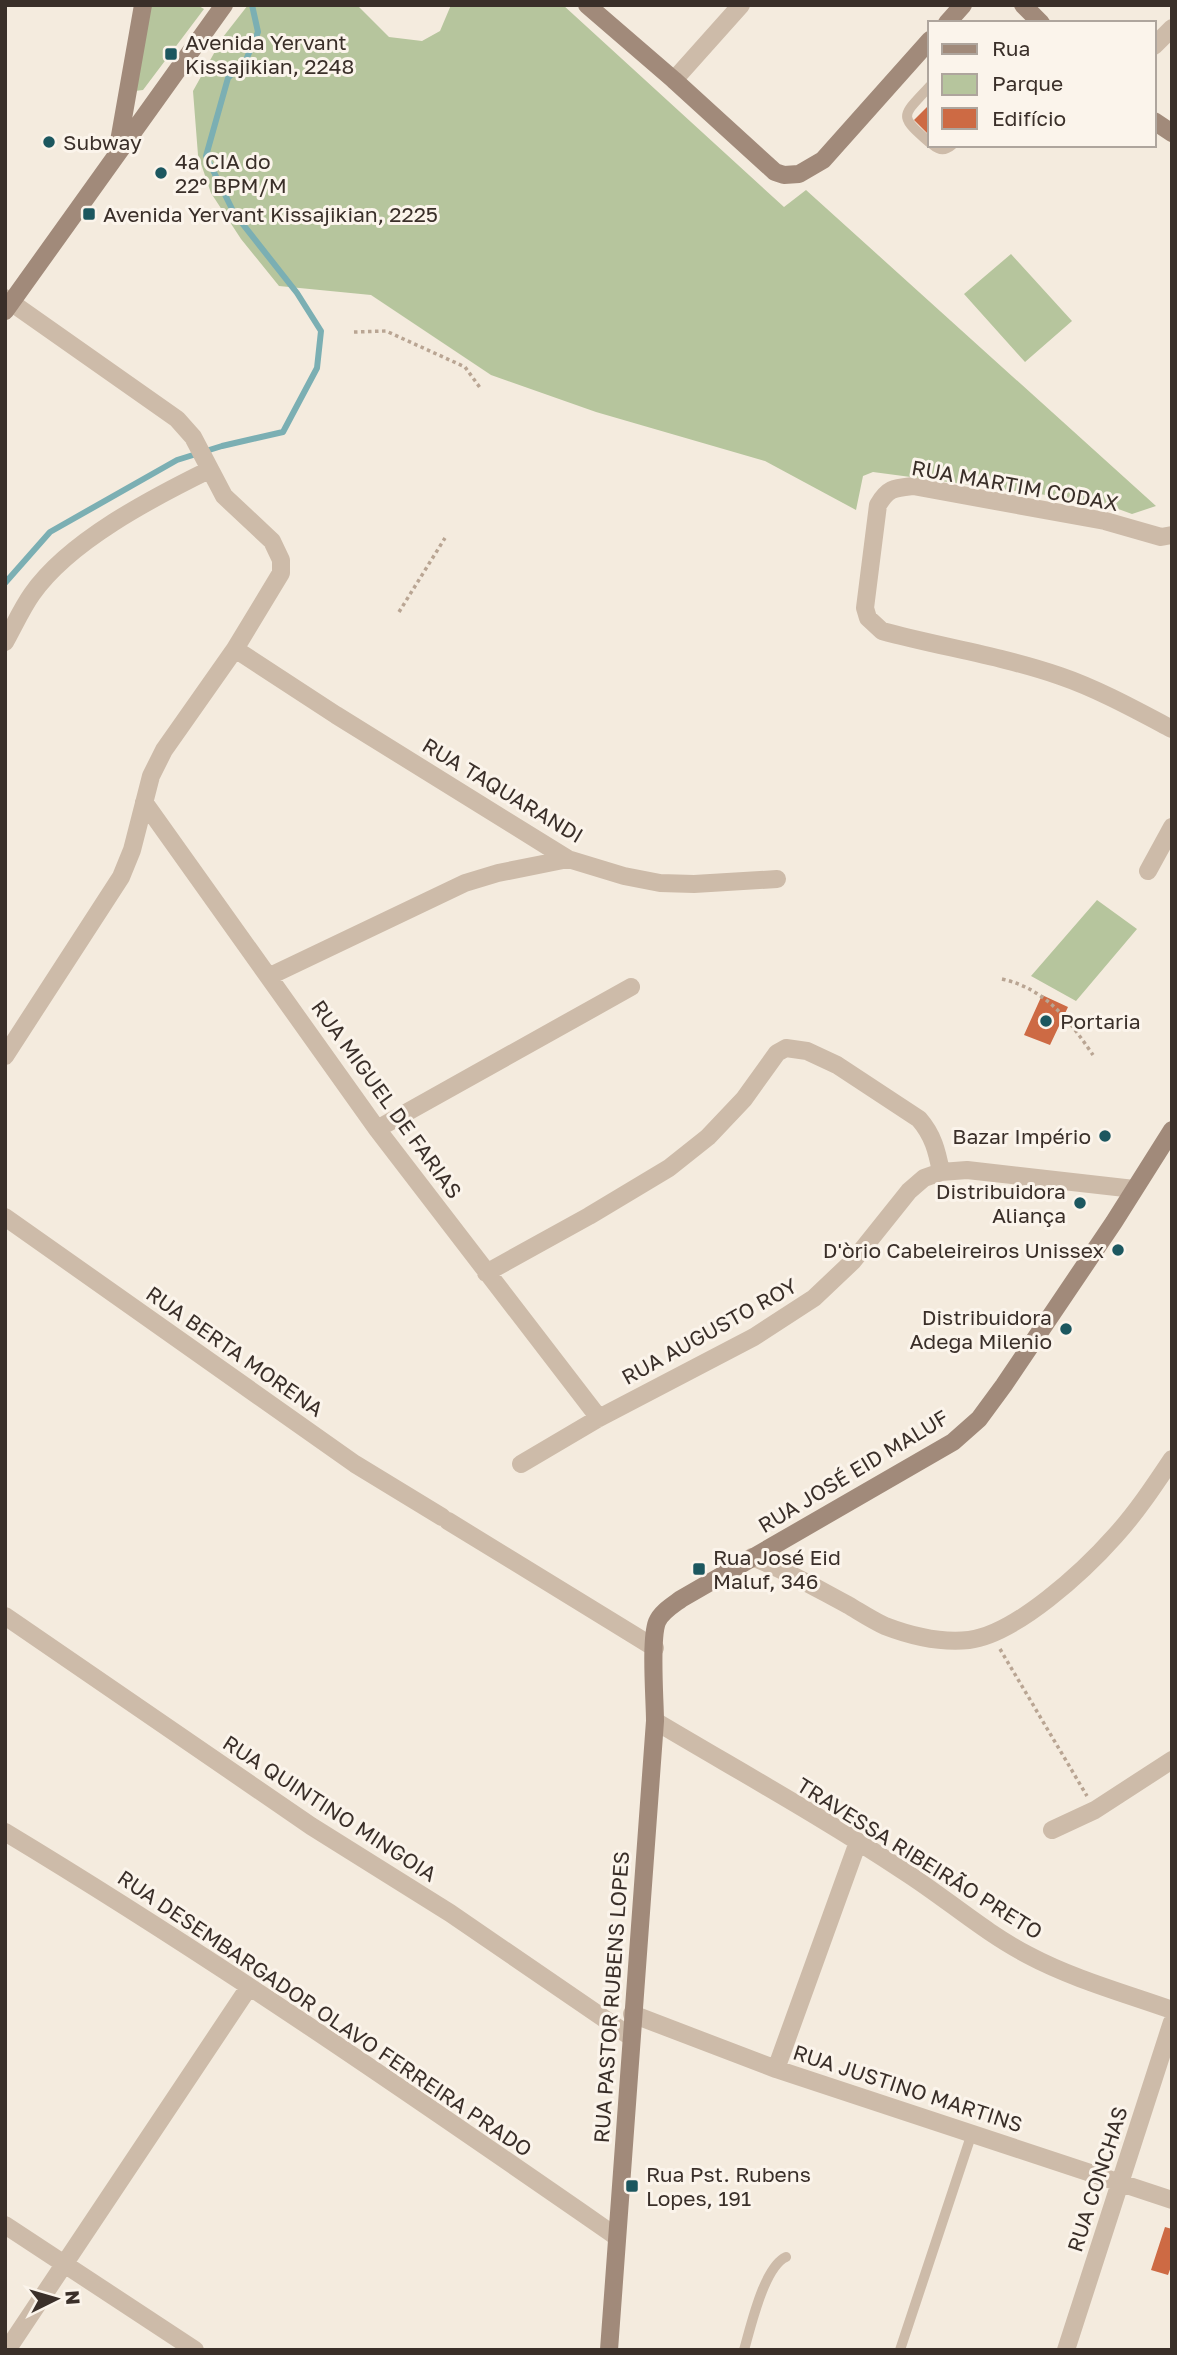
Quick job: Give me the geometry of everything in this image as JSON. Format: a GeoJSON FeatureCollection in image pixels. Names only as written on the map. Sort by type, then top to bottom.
{"type":"FeatureCollection","features":[{"type":"Feature","properties":{"kind":"street"},"geometry":{"type":"LineString","coordinates":[[117,152],[143,5]]}},
{"type":"Feature","properties":{"kind":"street"},"geometry":{"type":"LineString","coordinates":[[8,1045],[121,877],[132,850],[151,776],[164,750],[235,649],[281,573],[281,560],[272,541],[224,496],[193,437],[177,419],[7,304],[224,5]]}},
{"type":"Feature","properties":{"kind":"street"},"geometry":{"type":"LineString","coordinates":[[586,5],[775,172],[791,176],[809,170],[823,160],[928,42]]}},
{"type":"Feature","properties":{"kind":"street"},"geometry":{"type":"LineString","coordinates":[[674,80],[741,5]]}},
{"type":"Feature","properties":{"kind":"street"},"geometry":{"type":"LineString","coordinates":[[949,21],[963,5]]}},
{"type":"Feature","properties":{"kind":"street"},"geometry":{"type":"LineString","coordinates":[[1023,5],[1039,21]]}},
{"type":"Feature","properties":{"kind":"street"},"geometry":{"type":"LineString","coordinates":[[1156,44],[1172,28]]}},
{"type":"Feature","properties":{"kind":"street"},"geometry":{"type":"LineString","coordinates":[[1156,122],[1172,133]]}},
{"type":"Feature","properties":{"kind":"street"},"geometry":{"type":"LineString","coordinates":[[5,642],[32,593],[59,564],[98,533],[207,465]]}},
{"type":"Feature","properties":{"kind":"street","name":"RUA MARTIM CODAX"},"geometry":{"type":"LineString","coordinates":[[1172,535],[1161,537],[1105,521],[913,486],[894,488],[884,494],[878,505],[865,608],[869,618],[882,631],[1061,676],[1172,729]]}},
{"type":"Feature","properties":{"kind":"street","name":"RUA TAQUARANDI"},"geometry":{"type":"LineString","coordinates":[[235,649],[568,859],[624,876],[660,883],[694,884],[777,879]]}},
{"type":"Feature","properties":{"kind":"street","name":"RUA MIGUEL DE FARIAS"},"geometry":{"type":"LineString","coordinates":[[144,802],[377,1129],[599,1418]]}},
{"type":"Feature","properties":{"kind":"street"},"geometry":{"type":"LineString","coordinates":[[1148,872],[1172,827]]}},
{"type":"Feature","properties":{"kind":"street"},"geometry":{"type":"LineString","coordinates":[[270,976],[465,883],[498,873],[568,859]]}},
{"type":"Feature","properties":{"kind":"street"},"geometry":{"type":"LineString","coordinates":[[377,1129],[631,987]]}},
{"type":"Feature","properties":{"kind":"street"},"geometry":{"type":"LineString","coordinates":[[486,1273],[669,1168],[708,1137],[744,1099],[777,1053],[786,1048],[807,1051],[837,1065],[919,1119],[929,1130],[936,1146],[933,1175],[967,1170],[1134,1189]]}},
{"type":"Feature","properties":{"kind":"street","name":"RUA JOSÉ EID MALUF"},"geometry":{"type":"LineString","coordinates":[[654,1648],[657,1622],[669,1608],[953,1441],[979,1419],[1019,1363],[1172,1130]]}},
{"type":"Feature","properties":{"kind":"street","name":"RUA AUGUSTO ROY"},"geometry":{"type":"LineString","coordinates":[[522,1464],[599,1418],[754,1337],[814,1298],[853,1261],[909,1191],[933,1175]]}},
{"type":"Feature","properties":{"kind":"street","name":"RUA BERTA MORENA"},"geometry":{"type":"LineString","coordinates":[[5,1217],[355,1464],[654,1648]]}},
{"type":"Feature","properties":{"kind":"street"},"geometry":{"type":"LineString","coordinates":[[752,1557],[780,1567],[884,1625],[923,1638],[971,1640],[1027,1615],[1067,1582],[1105,1546],[1153,1488],[1172,1459]]}},
{"type":"Feature","properties":{"kind":"street","name":"RUA QUINTINO MINGOIA"},"geometry":{"type":"LineString","coordinates":[[5,1616],[311,1826],[450,1913],[631,2037]]}},
{"type":"Feature","properties":{"kind":"street","name":"RUA PASTOR RUBENS LOPES"},"geometry":{"type":"LineString","coordinates":[[609,2350],[655,1721],[654,1648]]}},
{"type":"Feature","properties":{"kind":"street","name":"TRAVESSA RIBEIRÃO PRETO"},"geometry":{"type":"LineString","coordinates":[[655,1721],[907,1873],[996,1937],[1030,1956],[1094,1983],[1172,2010]]}},
{"type":"Feature","properties":{"kind":"street"},"geometry":{"type":"LineString","coordinates":[[1052,1830],[1095,1810],[1172,1760]]}},
{"type":"Feature","properties":{"kind":"street","name":"RUA DESEMBARGADOR OLAVO FERREIRA PRADO"},"geometry":{"type":"LineString","coordinates":[[5,1832],[76,1874],[249,1987],[617,2236]]}},
{"type":"Feature","properties":{"kind":"street"},"geometry":{"type":"LineString","coordinates":[[776,2069],[858,1842]]}},
{"type":"Feature","properties":{"kind":"street"},"geometry":{"type":"LineString","coordinates":[[7,2350],[249,1987]]}},
{"type":"Feature","properties":{"kind":"street","name":"RUA JUSTINO MARTINS"},"geometry":{"type":"LineString","coordinates":[[632,2014],[776,2069],[1172,2200]]}},
{"type":"Feature","properties":{"kind":"street","name":"RUA CONCHAS"},"geometry":{"type":"LineString","coordinates":[[1066,2350],[1172,2022]]}},
{"type":"Feature","properties":{"kind":"street"},"geometry":{"type":"LineString","coordinates":[[5,2225],[195,2350]]}},
{"type":"Feature","properties":{"kind":"lane"},"geometry":{"type":"LineString","coordinates":[[928,88],[908,111],[907,119],[909,125],[928,141]]}},
{"type":"Feature","properties":{"kind":"lane"},"geometry":{"type":"LineString","coordinates":[[900,2350],[972,2133]]}},
{"type":"Feature","properties":{"kind":"lane"},"geometry":{"type":"LineString","coordinates":[[744,2350],[765,2285],[774,2266],[786,2258]]}},
{"type":"Feature","properties":{"kind":"path"},"geometry":{"type":"LineString","coordinates":[[354,332],[386,331],[465,368],[481,389]]}},
{"type":"Feature","properties":{"kind":"path"},"geometry":{"type":"LineString","coordinates":[[399,612],[445,538]]}},
{"type":"Feature","properties":{"kind":"path"},"geometry":{"type":"LineString","coordinates":[[1002,979],[1021,984],[1048,1000],[1071,1023],[1094,1055]]}},
{"type":"Feature","properties":{"kind":"path"},"geometry":{"type":"LineString","coordinates":[[990,1633],[1095,1810]]}},
{"type":"Feature","properties":{"kind":"green space"},"geometry":{"type":"Polygon","coordinates":[[[149,5],[197,5],[204,9],[143,90],[135,91],[149,5]]]}},
{"type":"Feature","properties":{"kind":"green space"},"geometry":{"type":"Polygon","coordinates":[[[248,5],[357,5],[389,37],[422,41],[440,31],[451,5],[563,5],[784,207],[806,190],[1156,506],[1132,514],[1099,502],[873,472],[863,476],[856,510],[765,461],[596,412],[491,375],[371,295],[279,286],[241,239],[211,193],[198,155],[193,91],[223,37],[248,5]]]}},
{"type":"Feature","properties":{"kind":"green space"},"geometry":{"type":"Polygon","coordinates":[[[1011,254],[1072,321],[1025,362],[964,294],[1011,254]]]}},
{"type":"Feature","properties":{"kind":"green space"},"geometry":{"type":"Polygon","coordinates":[[[1097,900],[1137,929],[1076,1001],[1031,976],[1097,900]]]}},
{"type":"Feature","properties":{"kind":"building"},"geometry":{"type":"Polygon","coordinates":[[[928,106],[928,134],[914,120],[928,106]]]}},
{"type":"Feature","properties":{"kind":"building","name":"Portaria"},"geometry":{"type":"Polygon","coordinates":[[[1042,995],[1068,1007],[1050,1045],[1024,1035],[1042,995]]]}},
{"type":"Feature","properties":{"kind":"building"},"geometry":{"type":"Polygon","coordinates":[[[1165,2227],[1172,2229],[1172,2264],[1168,2275],[1151,2270],[1165,2227]]]}},
{"type":"Feature","properties":{"kind":"waterway"},"geometry":{"type":"LineString","coordinates":[[5,583],[50,532],[177,460],[283,432],[317,368],[321,331],[297,293],[234,213],[206,156],[228,78],[246,60],[258,32],[252,5]]}},
{"type":"Feature","properties":{"kind":"place","name":"Avenida Yervant Kissajikian, 2248"},"geometry":{"type":"Point","coordinates":[171,54]}},
{"type":"Feature","properties":{"kind":"place","name":"Subway"},"geometry":{"type":"Point","coordinates":[49,142]}},
{"type":"Feature","properties":{"kind":"place","name":"4ª CIA do 22° BPM/M"},"geometry":{"type":"Point","coordinates":[161,173]}},
{"type":"Feature","properties":{"kind":"place","name":"Avenida Yervant Kissajikian, 2225"},"geometry":{"type":"Point","coordinates":[89,214]}},
{"type":"Feature","properties":{"kind":"place","name":"Portaria"},"geometry":{"type":"Point","coordinates":[1046,1021]}},
{"type":"Feature","properties":{"kind":"place","name":"Bazar Império"},"geometry":{"type":"Point","coordinates":[1105,1136]}},
{"type":"Feature","properties":{"kind":"place","name":"Distribuidora Aliança"},"geometry":{"type":"Point","coordinates":[1080,1203]}},
{"type":"Feature","properties":{"kind":"place","name":"D'òrio Cabeleireiros Unissex"},"geometry":{"type":"Point","coordinates":[1118,1250]}},
{"type":"Feature","properties":{"kind":"place","name":"Distribuidora Adega Milenio"},"geometry":{"type":"Point","coordinates":[1066,1329]}},
{"type":"Feature","properties":{"kind":"place","name":"Rua José Eid Maluf, 346"},"geometry":{"type":"Point","coordinates":[699,1569]}},
{"type":"Feature","properties":{"kind":"place","name":"Rua Pst. Rubens Lopes, 191"},"geometry":{"type":"Point","coordinates":[632,2186]}}]}
